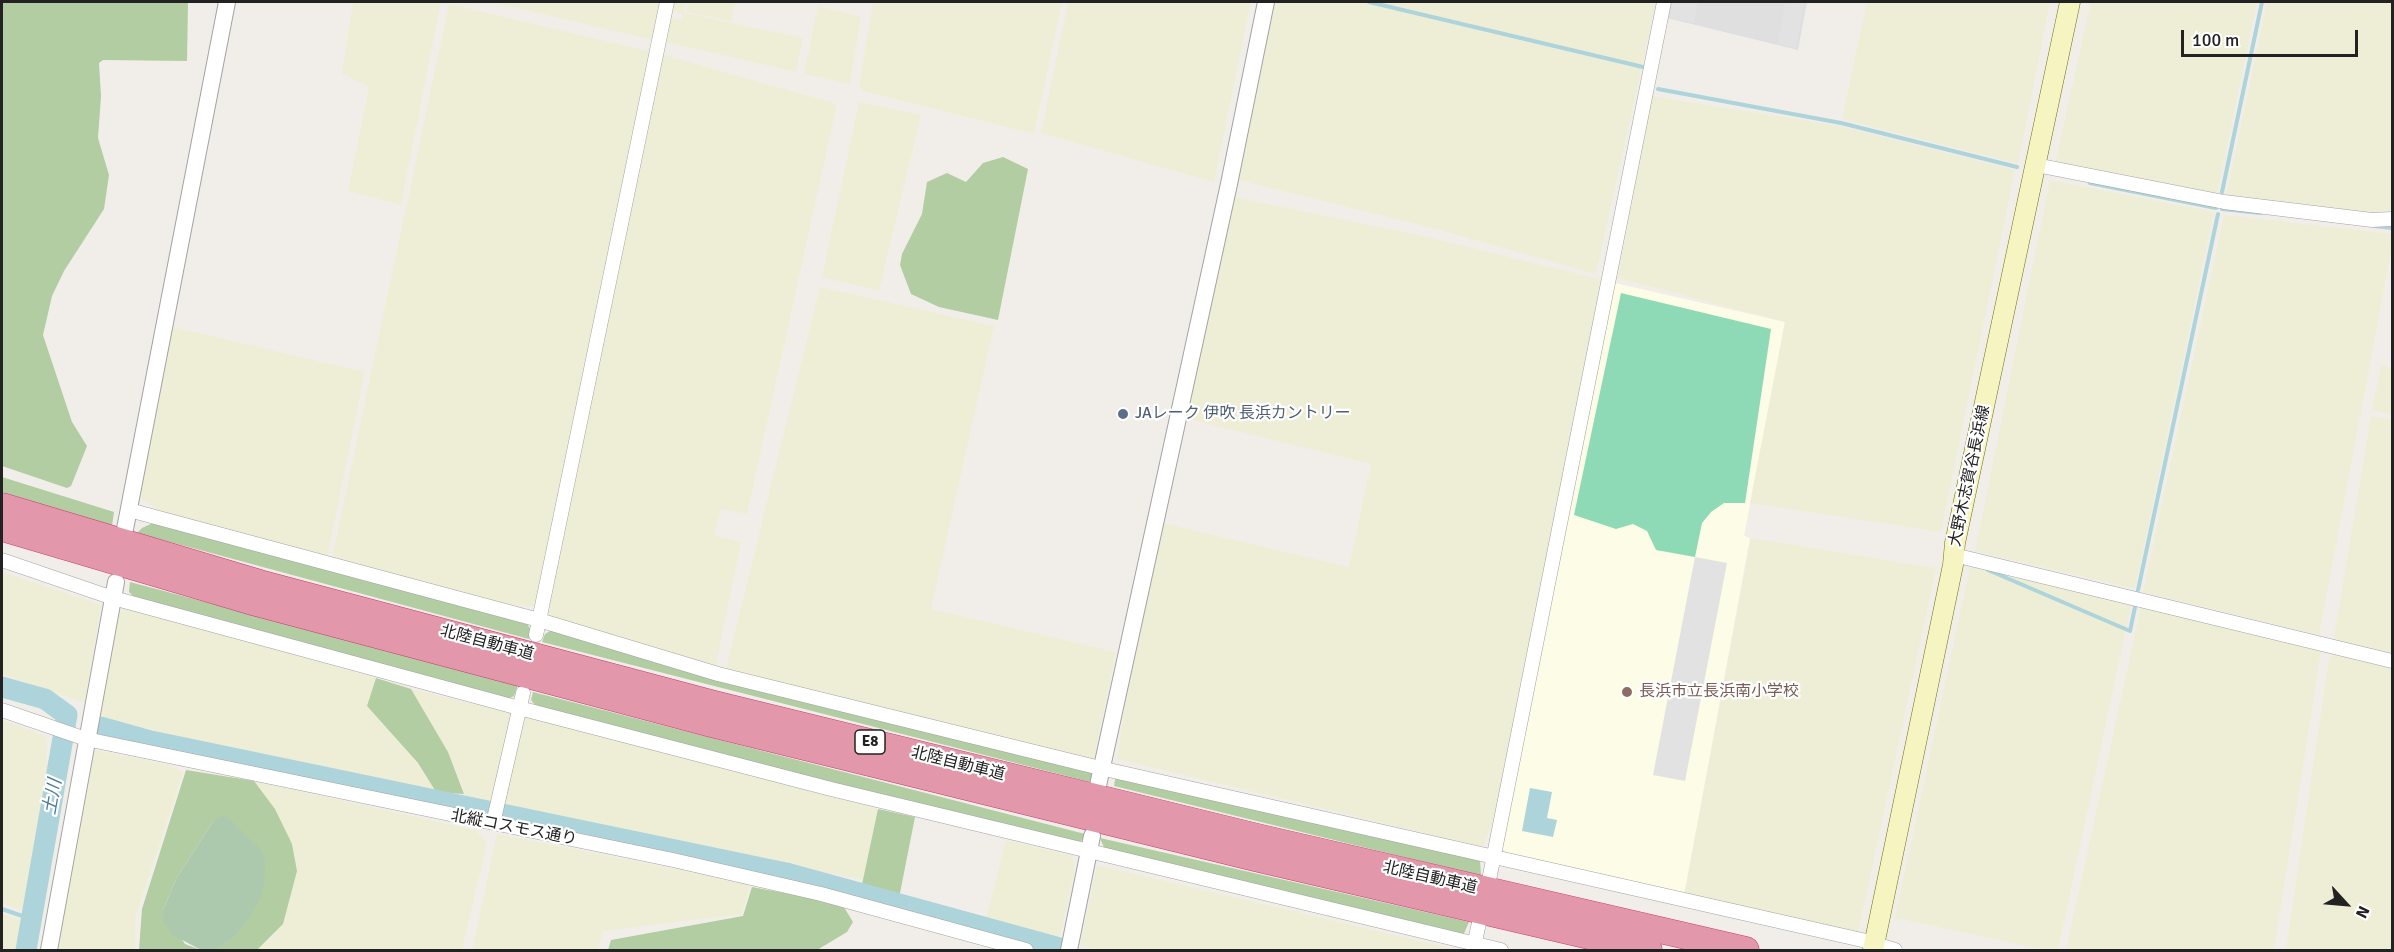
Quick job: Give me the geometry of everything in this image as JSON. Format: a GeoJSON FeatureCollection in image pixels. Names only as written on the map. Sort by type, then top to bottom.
{"type":"FeatureCollection","features":[{"type":"Feature","properties":{"kind":"highway","name":"北陸自動車道"},"geometry":{"type":"LineString","coordinates":[[2,506],[260,583],[727,707],[1247,835],[1746,951]]}},
{"type":"Feature","properties":{"kind":"highway","name":"北陸自動車道"},"geometry":{"type":"LineString","coordinates":[[2,528],[256,603],[723,726],[1254,858],[1649,951]]}},
{"type":"Feature","properties":{"kind":"main road","name":"大野木志賀谷長浜線"},"geometry":{"type":"LineString","coordinates":[[1874,948],[2070,2]]}},
{"type":"Feature","properties":{"kind":"street"},"geometry":{"type":"LineString","coordinates":[[125,529],[227,2]]}},
{"type":"Feature","properties":{"kind":"street"},"geometry":{"type":"LineString","coordinates":[[536,635],[667,2]]}},
{"type":"Feature","properties":{"kind":"street"},"geometry":{"type":"LineString","coordinates":[[1097,790],[1229,184],[1266,2]]}},
{"type":"Feature","properties":{"kind":"street"},"geometry":{"type":"LineString","coordinates":[[1489,880],[1664,2]]}},
{"type":"Feature","properties":{"kind":"street"},"geometry":{"type":"LineString","coordinates":[[2036,165],[2223,202],[2372,220],[2392,219]]}},
{"type":"Feature","properties":{"kind":"street"},"geometry":{"type":"LineString","coordinates":[[129,510],[539,620],[718,674],[1100,768],[1862,940],[1874,948],[1895,951]]}},
{"type":"Feature","properties":{"kind":"street"},"geometry":{"type":"LineString","coordinates":[[1954,555],[2392,662]]}},
{"type":"Feature","properties":{"kind":"street"},"geometry":{"type":"LineString","coordinates":[[2,560],[115,590],[519,708],[1090,844],[1474,948],[1501,951]]}},
{"type":"Feature","properties":{"kind":"street"},"geometry":{"type":"LineString","coordinates":[[49,951],[83,738],[115,590]]}},
{"type":"Feature","properties":{"kind":"street"},"geometry":{"type":"LineString","coordinates":[[496,814],[523,693]]}},
{"type":"Feature","properties":{"kind":"street","name":"北縦コスモス通り"},"geometry":{"type":"LineString","coordinates":[[2,710],[83,738],[685,862],[821,894],[1026,951]]}},
{"type":"Feature","properties":{"kind":"street"},"geometry":{"type":"LineString","coordinates":[[1069,951],[1090,844]]}},
{"type":"Feature","properties":{"kind":"street"},"geometry":{"type":"LineString","coordinates":[[1474,948],[1479,923]]}},
{"type":"Feature","properties":{"kind":"shaded area"},"geometry":{"type":"Polygon","coordinates":[[[353,2],[441,2],[401,205],[348,191],[369,87],[342,74],[353,2]]]}},
{"type":"Feature","properties":{"kind":"shaded area"},"geometry":{"type":"Polygon","coordinates":[[[492,2],[663,2],[655,37],[652,40],[492,2]]]}},
{"type":"Feature","properties":{"kind":"shaded area"},"geometry":{"type":"Polygon","coordinates":[[[671,2],[686,2],[684,13],[803,38],[796,72],[664,42],[669,17],[682,20],[683,13],[669,10],[671,2]]]}},
{"type":"Feature","properties":{"kind":"shaded area"},"geometry":{"type":"Polygon","coordinates":[[[688,2],[736,2],[731,21],[686,12],[688,2]]]}},
{"type":"Feature","properties":{"kind":"shaded area"},"geometry":{"type":"Polygon","coordinates":[[[873,2],[1062,2],[1034,134],[863,91],[859,86],[873,2]]]}},
{"type":"Feature","properties":{"kind":"shaded area"},"geometry":{"type":"Polygon","coordinates":[[[1068,2],[1251,2],[1214,182],[1041,133],[1068,2]]]}},
{"type":"Feature","properties":{"kind":"shaded area"},"geometry":{"type":"Polygon","coordinates":[[[1273,2],[1656,2],[1596,274],[1429,227],[1238,180],[1273,2]]]}},
{"type":"Feature","properties":{"kind":"shaded area"},"geometry":{"type":"Polygon","coordinates":[[[1670,2],[1807,2],[1798,50],[1667,18],[1670,2]]]}},
{"type":"Feature","properties":{"kind":"shaded area"},"geometry":{"type":"Polygon","coordinates":[[[1671,2],[1698,2],[1694,23],[1669,18],[1671,2]]]}},
{"type":"Feature","properties":{"kind":"shaded area"},"geometry":{"type":"Polygon","coordinates":[[[1785,2],[1805,2],[1796,48],[1778,43],[1785,2]]]}},
{"type":"Feature","properties":{"kind":"shaded area"},"geometry":{"type":"Polygon","coordinates":[[[1867,2],[2050,2],[2018,164],[1842,119],[1867,2]]]}},
{"type":"Feature","properties":{"kind":"shaded area"},"geometry":{"type":"Polygon","coordinates":[[[2091,2],[2257,2],[2217,195],[2055,163],[2091,2]]]}},
{"type":"Feature","properties":{"kind":"shaded area"},"geometry":{"type":"Polygon","coordinates":[[[2267,2],[2392,2],[2392,210],[2372,215],[2226,197],[2267,2]]]}},
{"type":"Feature","properties":{"kind":"shaded area"},"geometry":{"type":"Polygon","coordinates":[[[449,4],[661,54],[837,104],[747,514],[721,509],[714,536],[741,542],[715,670],[545,625],[535,607],[504,603],[332,558],[449,4]]]}},
{"type":"Feature","properties":{"kind":"shaded area"},"geometry":{"type":"Polygon","coordinates":[[[818,6],[861,17],[850,84],[804,74],[818,6]]]}},
{"type":"Feature","properties":{"kind":"shaded area"},"geometry":{"type":"Polygon","coordinates":[[[1651,96],[1840,126],[2015,170],[1941,532],[1750,503],[1785,322],[1618,278],[1651,96]]]}},
{"type":"Feature","properties":{"kind":"shaded area"},"geometry":{"type":"Polygon","coordinates":[[[859,102],[921,115],[879,291],[822,277],[859,102]]]}},
{"type":"Feature","properties":{"kind":"shaded area"},"geometry":{"type":"Polygon","coordinates":[[[2050,180],[2214,212],[2135,589],[1975,551],[2050,180]]]}},
{"type":"Feature","properties":{"kind":"shaded area"},"geometry":{"type":"Polygon","coordinates":[[[1224,195],[1423,236],[1603,280],[1494,818],[1483,847],[1117,759],[1154,521],[1349,567],[1371,464],[1176,416],[1224,195]]]}},
{"type":"Feature","properties":{"kind":"shaded area"},"geometry":{"type":"Polygon","coordinates":[[[2224,215],[2392,234],[2392,247],[2319,635],[2143,592],[2224,215]]]}},
{"type":"Feature","properties":{"kind":"shaded area","name":"長浜市立長浜南小学校"},"geometry":{"type":"Polygon","coordinates":[[[1615,283],[1785,322],[1744,536],[1750,538],[1684,896],[1507,853],[1500,847],[1615,283]]]}},
{"type":"Feature","properties":{"kind":"shaded area"},"geometry":{"type":"Polygon","coordinates":[[[820,287],[994,326],[931,609],[1116,652],[1093,762],[725,672],[820,287]]]}},
{"type":"Feature","properties":{"kind":"shaded area"},"geometry":{"type":"Polygon","coordinates":[[[173,327],[365,372],[327,558],[162,512],[139,497],[173,327]]]}},
{"type":"Feature","properties":{"kind":"shaded area"},"geometry":{"type":"Polygon","coordinates":[[[2381,365],[2392,368],[2392,415],[2372,410],[2381,365]]]}},
{"type":"Feature","properties":{"kind":"shaded area"},"geometry":{"type":"Polygon","coordinates":[[[2371,416],[2392,420],[2392,654],[2341,642],[2334,636],[2371,416]]]}},
{"type":"Feature","properties":{"kind":"shaded area"},"geometry":{"type":"Polygon","coordinates":[[[1751,538],[1936,568],[1858,934],[1684,896],[1751,538]]]}},
{"type":"Feature","properties":{"kind":"shaded area"},"geometry":{"type":"Polygon","coordinates":[[[1695,557],[1727,563],[1685,781],[1653,775],[1695,557]]]}},
{"type":"Feature","properties":{"kind":"shaded area"},"geometry":{"type":"Polygon","coordinates":[[[1970,567],[2131,605],[2058,950],[2047,950],[1895,918],[1970,567]]]}},
{"type":"Feature","properties":{"kind":"shaded area"},"geometry":{"type":"Polygon","coordinates":[[[2,572],[101,605],[85,703],[2,674],[2,572]]]}},
{"type":"Feature","properties":{"kind":"shaded area"},"geometry":{"type":"Polygon","coordinates":[[[125,607],[376,678],[367,706],[418,764],[436,792],[171,735],[96,715],[118,613],[125,607]]]}},
{"type":"Feature","properties":{"kind":"shaded area"},"geometry":{"type":"Polygon","coordinates":[[[2141,607],[2321,651],[2274,950],[2066,950],[2141,607]]]}},
{"type":"Feature","properties":{"kind":"shaded area"},"geometry":{"type":"Polygon","coordinates":[[[2334,653],[2392,669],[2392,950],[2286,950],[2329,658],[2334,653]]]}},
{"type":"Feature","properties":{"kind":"shaded area"},"geometry":{"type":"Polygon","coordinates":[[[411,689],[514,714],[493,803],[467,799],[448,752],[411,689]]]}},
{"type":"Feature","properties":{"kind":"shaded area"},"geometry":{"type":"Polygon","coordinates":[[[524,716],[878,809],[863,880],[503,807],[524,716]]]}},
{"type":"Feature","properties":{"kind":"shaded area"},"geometry":{"type":"Polygon","coordinates":[[[2,720],[48,737],[46,756],[49,774],[25,911],[2,903],[2,720]]]}},
{"type":"Feature","properties":{"kind":"shaded area"},"geometry":{"type":"Polygon","coordinates":[[[95,750],[169,765],[183,773],[135,918],[135,950],[56,950],[89,754],[95,750]]]}},
{"type":"Feature","properties":{"kind":"shaded area"},"geometry":{"type":"Polygon","coordinates":[[[254,781],[475,830],[487,843],[462,950],[257,950],[276,933],[297,871],[292,844],[275,809],[254,781]]]}},
{"type":"Feature","properties":{"kind":"shaded area"},"geometry":{"type":"Polygon","coordinates":[[[221,816],[227,817],[262,851],[265,862],[264,884],[260,899],[244,925],[229,941],[215,949],[201,950],[173,935],[163,921],[163,910],[176,879],[213,821],[221,816]]]}},
{"type":"Feature","properties":{"kind":"shaded area"},"geometry":{"type":"Polygon","coordinates":[[[497,834],[750,884],[742,914],[603,931],[598,950],[472,950],[497,834]]]}},
{"type":"Feature","properties":{"kind":"shaded area"},"geometry":{"type":"Polygon","coordinates":[[[1006,840],[1073,856],[1074,873],[1060,937],[986,918],[1006,840]]]}},
{"type":"Feature","properties":{"kind":"shaded area"},"geometry":{"type":"Polygon","coordinates":[[[1097,865],[1458,950],[1102,950],[1080,945],[1097,865]]]}},
{"type":"Feature","properties":{"kind":"shaded area"},"geometry":{"type":"Polygon","coordinates":[[[2,914],[21,920],[15,950],[2,950],[2,914]]]}},
{"type":"Feature","properties":{"kind":"green space"},"geometry":{"type":"Polygon","coordinates":[[[2,2],[188,2],[187,61],[103,60],[99,63],[101,96],[98,138],[109,175],[104,209],[64,271],[52,296],[43,335],[72,422],[87,446],[71,486],[67,488],[2,466],[2,2]]]}},
{"type":"Feature","properties":{"kind":"green space"},"geometry":{"type":"Polygon","coordinates":[[[1003,157],[1028,169],[998,320],[939,307],[911,294],[900,265],[902,254],[922,214],[927,182],[947,173],[966,182],[983,163],[1003,157]]]}},
{"type":"Feature","properties":{"kind":"green space"},"geometry":{"type":"Polygon","coordinates":[[[1621,293],[1771,329],[1745,503],[1724,503],[1711,512],[1702,523],[1695,557],[1656,550],[1647,531],[1633,524],[1616,529],[1574,515],[1621,293]]]}},
{"type":"Feature","properties":{"kind":"green space"},"geometry":{"type":"Polygon","coordinates":[[[2,477],[114,512],[112,526],[2,492],[2,477]]]}},
{"type":"Feature","properties":{"kind":"green space"},"geometry":{"type":"Polygon","coordinates":[[[155,522],[526,622],[531,630],[529,639],[137,533],[155,522]]]}},
{"type":"Feature","properties":{"kind":"green space"},"geometry":{"type":"Polygon","coordinates":[[[130,582],[518,685],[514,696],[504,701],[139,602],[129,592],[130,582]]]}},
{"type":"Feature","properties":{"kind":"green space"},"geometry":{"type":"Polygon","coordinates":[[[555,628],[1093,771],[1094,783],[542,642],[545,634],[555,628]]]}},
{"type":"Feature","properties":{"kind":"green space"},"geometry":{"type":"Polygon","coordinates":[[[376,678],[411,689],[448,752],[464,794],[436,792],[418,763],[367,706],[376,678]]]}},
{"type":"Feature","properties":{"kind":"green space"},"geometry":{"type":"Polygon","coordinates":[[[533,692],[1085,834],[1081,841],[1074,844],[539,710],[531,700],[533,692]]]}},
{"type":"Feature","properties":{"kind":"green space"},"geometry":{"type":"Polygon","coordinates":[[[186,770],[254,781],[275,809],[292,844],[297,871],[283,924],[257,950],[210,950],[229,941],[213,821],[176,879],[163,910],[185,944],[201,950],[139,950],[142,909],[186,770]]]}},
{"type":"Feature","properties":{"kind":"green space"},"geometry":{"type":"Polygon","coordinates":[[[1116,774],[1480,859],[1481,876],[1114,786],[1116,774]]]}},
{"type":"Feature","properties":{"kind":"green space"},"geometry":{"type":"Polygon","coordinates":[[[878,809],[915,817],[899,898],[861,889],[878,809]]]}},
{"type":"Feature","properties":{"kind":"green space"},"geometry":{"type":"Polygon","coordinates":[[[1100,838],[1469,922],[1462,938],[1106,852],[1100,838]]]}},
{"type":"Feature","properties":{"kind":"green space"},"geometry":{"type":"Polygon","coordinates":[[[752,887],[842,904],[853,922],[847,932],[817,950],[608,950],[611,940],[743,916],[752,887]]]}},
{"type":"Feature","properties":{"kind":"water"},"geometry":{"type":"Polygon","coordinates":[[[1530,788],[1552,792],[1547,818],[1557,820],[1553,837],[1522,831],[1530,788]]]}},
{"type":"Feature","properties":{"kind":"waterway"},"geometry":{"type":"LineString","coordinates":[[1369,2],[1643,67]]}},
{"type":"Feature","properties":{"kind":"waterway"},"geometry":{"type":"LineString","coordinates":[[2222,192],[2262,2]]}},
{"type":"Feature","properties":{"kind":"waterway"},"geometry":{"type":"LineString","coordinates":[[1658,89],[1841,123],[2017,167]]}},
{"type":"Feature","properties":{"kind":"waterway"},"geometry":{"type":"LineString","coordinates":[[2090,183],[2216,208]]}},
{"type":"Feature","properties":{"kind":"waterway"},"geometry":{"type":"LineString","coordinates":[[2222,209],[2261,213]]}},
{"type":"Feature","properties":{"kind":"waterway"},"geometry":{"type":"LineString","coordinates":[[2138,590],[2218,214]]}},
{"type":"Feature","properties":{"kind":"waterway"},"geometry":{"type":"LineString","coordinates":[[2375,226],[2392,228]]}},
{"type":"Feature","properties":{"kind":"waterway"},"geometry":{"type":"LineString","coordinates":[[1988,570],[2130,631],[2135,607]]}},
{"type":"Feature","properties":{"kind":"waterway","name":"土川"},"geometry":{"type":"LineString","coordinates":[[2,687],[45,699],[67,715],[26,950]]}},
{"type":"Feature","properties":{"kind":"waterway"},"geometry":{"type":"LineString","coordinates":[[101,727],[151,741],[786,873],[1063,949]]}},
{"type":"Feature","properties":{"kind":"waterway"},"geometry":{"type":"LineString","coordinates":[[2,909],[31,919]]}},
{"type":"Feature","properties":{"kind":"place","name":"JAレーク 伊吹 長浜カントリー"},"geometry":{"type":"Point","coordinates":[1123,414]}},
{"type":"Feature","properties":{"kind":"place","name":"長浜市立長浜南小学校"},"geometry":{"type":"Point","coordinates":[1627,692]}}]}
